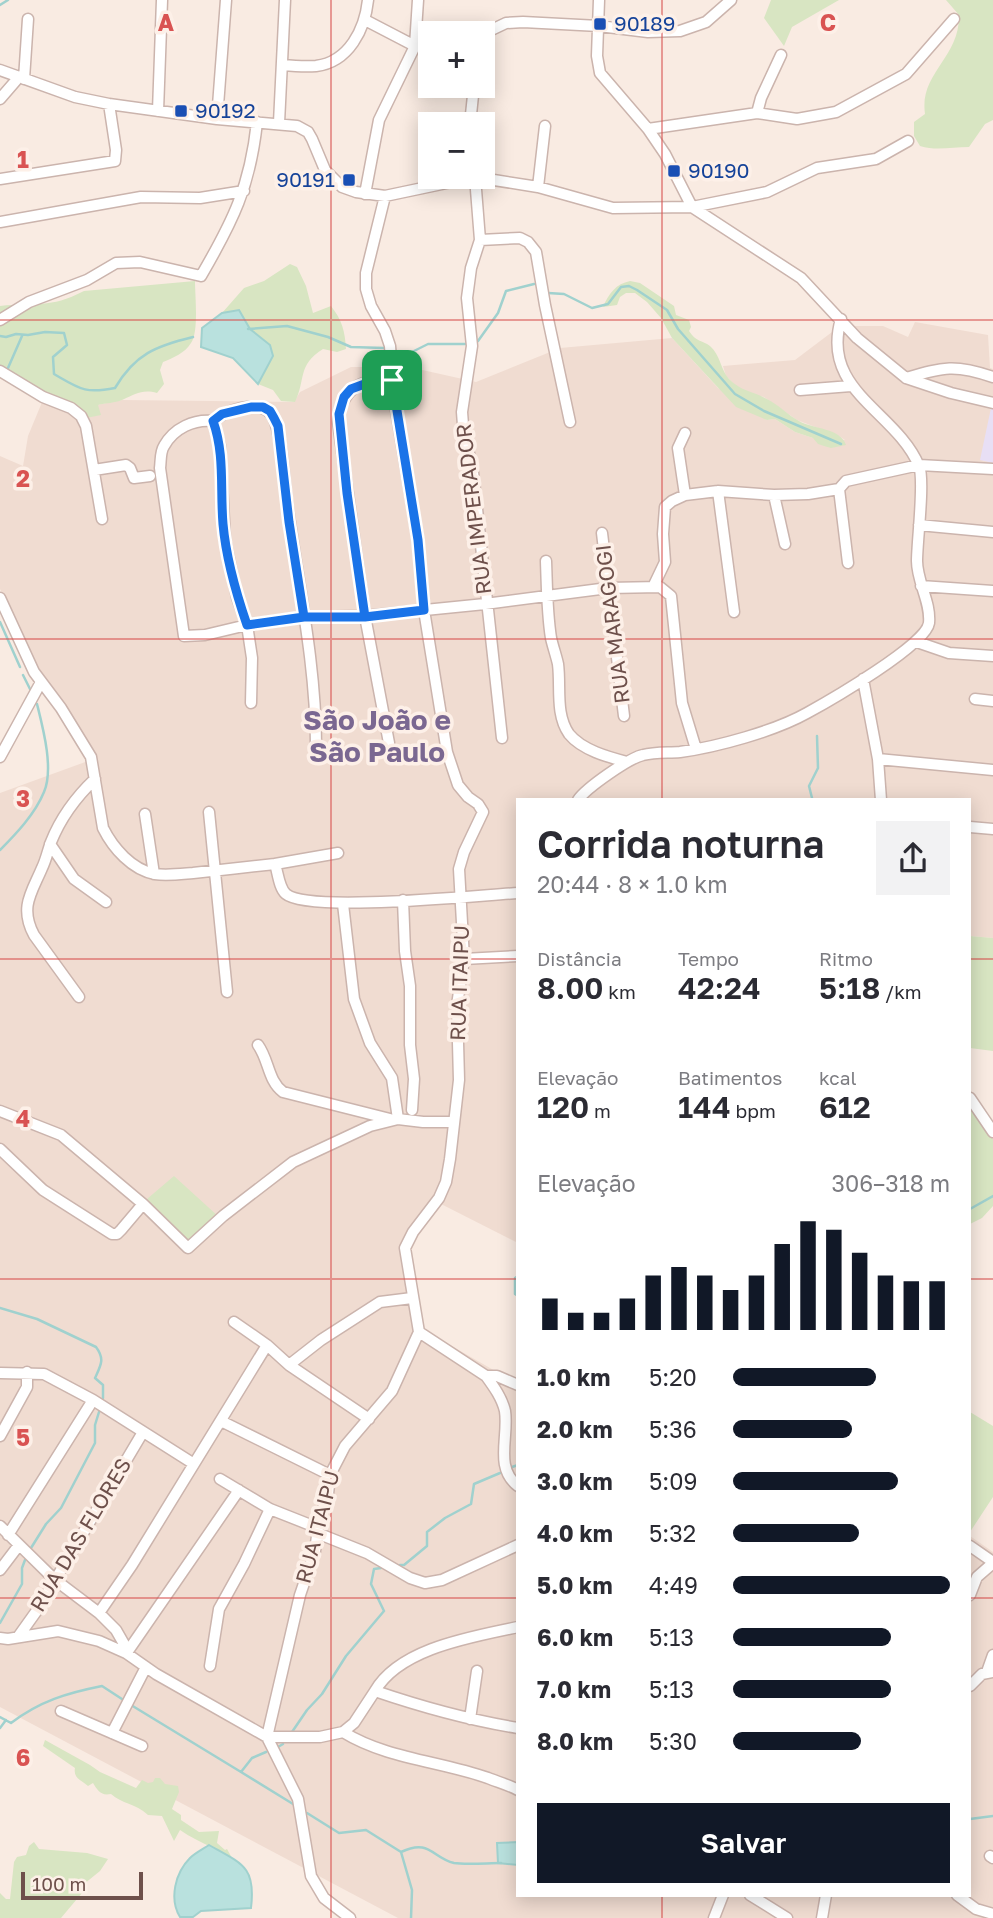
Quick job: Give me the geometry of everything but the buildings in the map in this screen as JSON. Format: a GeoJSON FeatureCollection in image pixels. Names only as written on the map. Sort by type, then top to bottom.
{"type":"FeatureCollection","features":[{"type":"Feature","properties":{"kind":"street"},"geometry":{"type":"LineString","coordinates":[[158,111],[162,0]]}},
{"type":"Feature","properties":{"kind":"street"},"geometry":{"type":"LineString","coordinates":[[217,119],[226,0]]}},
{"type":"Feature","properties":{"kind":"street"},"geometry":{"type":"LineString","coordinates":[[279,123],[285,0]]}},
{"type":"Feature","properties":{"kind":"street"},"geometry":{"type":"LineString","coordinates":[[282,65],[318,66],[339,57],[357,37],[365,20],[368,0]]}},
{"type":"Feature","properties":{"kind":"street"},"geometry":{"type":"LineString","coordinates":[[365,194],[379,120],[415,46],[418,0]]}},
{"type":"Feature","properties":{"kind":"street"},"geometry":{"type":"LineString","coordinates":[[599,0],[597,56],[600,73],[665,154],[692,207],[800,278],[857,338],[906,378],[951,393],[993,402]]}},
{"type":"Feature","properties":{"kind":"street"},"geometry":{"type":"LineString","coordinates":[[495,28],[506,23],[523,22],[648,32],[680,31],[706,22],[731,0]]}},
{"type":"Feature","properties":{"kind":"street"},"geometry":{"type":"LineString","coordinates":[[0,99],[22,78],[28,19]]}},
{"type":"Feature","properties":{"kind":"street"},"geometry":{"type":"LineString","coordinates":[[648,130],[757,113],[797,119],[843,110],[906,74],[954,19]]}},
{"type":"Feature","properties":{"kind":"street"},"geometry":{"type":"LineString","coordinates":[[365,20],[418,46]]}},
{"type":"Feature","properties":{"kind":"street"},"geometry":{"type":"LineString","coordinates":[[757,113],[781,55]]}},
{"type":"Feature","properties":{"kind":"street"},"geometry":{"type":"LineString","coordinates":[[0,69],[75,97],[109,104],[217,119],[298,126],[308,132],[325,170],[342,187],[365,194],[385,196],[418,189]]}},
{"type":"Feature","properties":{"kind":"street"},"geometry":{"type":"LineString","coordinates":[[0,178],[115,160],[109,104]]}},
{"type":"Feature","properties":{"kind":"street"},"geometry":{"type":"LineString","coordinates":[[0,320],[21,305],[87,280],[116,263],[140,262],[201,276],[237,211],[253,159],[257,122]]}},
{"type":"Feature","properties":{"kind":"street"},"geometry":{"type":"LineString","coordinates":[[538,187],[545,126]]}},
{"type":"Feature","properties":{"kind":"street"},"geometry":{"type":"LineString","coordinates":[[495,181],[538,187],[613,208],[692,207],[767,192],[817,168],[876,159],[908,141]]}},
{"type":"Feature","properties":{"kind":"street"},"geometry":{"type":"LineString","coordinates":[[471,189],[481,240],[520,238],[528,242],[536,252],[570,422]]}},
{"type":"Feature","properties":{"kind":"street"},"geometry":{"type":"LineString","coordinates":[[0,222],[141,197],[200,198],[244,191]]}},
{"type":"Feature","properties":{"kind":"street"},"geometry":{"type":"LineString","coordinates":[[385,196],[366,273],[366,289],[390,346],[392,380],[418,540],[424,610]]}},
{"type":"Feature","properties":{"kind":"street","name":"RUA IMPERADOR"},"geometry":{"type":"LineString","coordinates":[[481,240],[471,268],[467,298],[472,346],[463,412],[464,438],[472,463],[485,604],[502,738]]}},
{"type":"Feature","properties":{"kind":"street"},"geometry":{"type":"LineString","coordinates":[[580,798],[590,787],[641,755],[695,749],[792,721],[863,679],[917,642],[929,626],[917,567],[921,475],[919,465],[897,433],[851,386],[837,354],[841,319]]}},
{"type":"Feature","properties":{"kind":"street"},"geometry":{"type":"LineString","coordinates":[[906,378],[946,367],[974,370],[993,377]]}},
{"type":"Feature","properties":{"kind":"street"},"geometry":{"type":"LineString","coordinates":[[0,370],[43,397],[71,408],[81,416],[86,426],[102,519]]}},
{"type":"Feature","properties":{"kind":"street"},"geometry":{"type":"LineString","coordinates":[[389,743],[365,617],[342,459],[339,414],[344,397],[351,389],[370,382],[392,380]]}},
{"type":"Feature","properties":{"kind":"street"},"geometry":{"type":"LineString","coordinates":[[800,390],[851,386]]}},
{"type":"Feature","properties":{"kind":"street"},"geometry":{"type":"LineString","coordinates":[[316,747],[316,704],[304,617],[289,522],[278,426],[270,411],[263,407],[222,414],[213,421],[201,419],[192,422],[178,430],[164,445],[160,468],[184,636],[205,635],[247,625],[304,617],[365,617],[654,585],[671,596],[682,704],[695,749]]}},
{"type":"Feature","properties":{"kind":"street"},"geometry":{"type":"LineString","coordinates":[[213,421],[220,446],[225,540],[237,597],[247,625],[252,658],[251,703]]}},
{"type":"Feature","properties":{"kind":"street"},"geometry":{"type":"LineString","coordinates":[[685,433],[678,448],[685,495]]}},
{"type":"Feature","properties":{"kind":"street"},"geometry":{"type":"LineString","coordinates":[[94,470],[126,465],[134,478],[150,475]]}},
{"type":"Feature","properties":{"kind":"street"},"geometry":{"type":"LineString","coordinates":[[654,585],[665,562],[665,508],[685,495],[718,492],[808,494],[839,489],[846,481],[919,465],[993,469]]}},
{"type":"Feature","properties":{"kind":"street"},"geometry":{"type":"LineString","coordinates":[[839,489],[848,563]]}},
{"type":"Feature","properties":{"kind":"street"},"geometry":{"type":"LineString","coordinates":[[718,492],[734,612]]}},
{"type":"Feature","properties":{"kind":"street"},"geometry":{"type":"LineString","coordinates":[[774,495],[785,544]]}},
{"type":"Feature","properties":{"kind":"street"},"geometry":{"type":"LineString","coordinates":[[919,525],[993,532]]}},
{"type":"Feature","properties":{"kind":"street","name":"RUA MARAGOGI"},"geometry":{"type":"LineString","coordinates":[[602,533],[624,716]]}},
{"type":"Feature","properties":{"kind":"street"},"geometry":{"type":"LineString","coordinates":[[546,561],[551,637],[558,665],[564,725],[568,733],[580,743],[628,762]]}},
{"type":"Feature","properties":{"kind":"street"},"geometry":{"type":"LineString","coordinates":[[921,586],[993,591]]}},
{"type":"Feature","properties":{"kind":"street"},"geometry":{"type":"LineString","coordinates":[[0,598],[27,658],[91,757],[103,828],[107,837],[131,863],[154,874],[214,871],[338,853]]}},
{"type":"Feature","properties":{"kind":"street","name":"RUA ITAIPU"},"geometry":{"type":"LineString","coordinates":[[267,1737],[328,1494],[330,1475],[345,1446],[392,1391],[419,1332],[405,1248],[413,1232],[439,1198],[446,1182],[458,1080],[457,1005],[464,959],[459,876],[461,859],[483,812],[463,791],[452,766],[444,736],[424,610]]}},
{"type":"Feature","properties":{"kind":"street"},"geometry":{"type":"LineString","coordinates":[[917,642],[949,653],[993,656]]}},
{"type":"Feature","properties":{"kind":"street"},"geometry":{"type":"LineString","coordinates":[[863,679],[878,760],[881,798]]}},
{"type":"Feature","properties":{"kind":"street"},"geometry":{"type":"LineString","coordinates":[[0,757],[41,682]]}},
{"type":"Feature","properties":{"kind":"street"},"geometry":{"type":"LineString","coordinates":[[975,699],[993,701]]}},
{"type":"Feature","properties":{"kind":"street"},"geometry":{"type":"LineString","coordinates":[[878,760],[993,770]]}},
{"type":"Feature","properties":{"kind":"street"},"geometry":{"type":"LineString","coordinates":[[79,998],[30,927],[29,893],[69,808],[95,779]]}},
{"type":"Feature","properties":{"kind":"street"},"geometry":{"type":"LineString","coordinates":[[209,812],[227,992]]}},
{"type":"Feature","properties":{"kind":"street"},"geometry":{"type":"LineString","coordinates":[[145,814],[154,874]]}},
{"type":"Feature","properties":{"kind":"street"},"geometry":{"type":"LineString","coordinates":[[971,827],[993,830]]}},
{"type":"Feature","properties":{"kind":"street"},"geometry":{"type":"LineString","coordinates":[[50,844],[74,880],[106,902]]}},
{"type":"Feature","properties":{"kind":"street"},"geometry":{"type":"LineString","coordinates":[[275,864],[282,888],[288,896],[343,904],[516,893]]}},
{"type":"Feature","properties":{"kind":"street"},"geometry":{"type":"LineString","coordinates":[[403,900],[411,996],[410,1045],[414,1079],[412,1110]]}},
{"type":"Feature","properties":{"kind":"street"},"geometry":{"type":"LineString","coordinates":[[343,904],[354,999],[370,1043],[392,1078],[395,1119]]}},
{"type":"Feature","properties":{"kind":"street"},"geometry":{"type":"LineString","coordinates":[[464,959],[516,956]]}},
{"type":"Feature","properties":{"kind":"street"},"geometry":{"type":"LineString","coordinates":[[258,1045],[274,1084],[283,1093],[395,1119],[453,1122]]}},
{"type":"Feature","properties":{"kind":"street"},"geometry":{"type":"LineString","coordinates":[[971,1099],[993,1132]]}},
{"type":"Feature","properties":{"kind":"street"},"geometry":{"type":"LineString","coordinates":[[1,1116],[61,1135],[143,1204],[188,1248],[223,1216],[293,1162],[333,1142],[395,1119]]}},
{"type":"Feature","properties":{"kind":"street"},"geometry":{"type":"LineString","coordinates":[[0,1149],[43,1189],[112,1234],[117,1234],[143,1204]]}},
{"type":"Feature","properties":{"kind":"street"},"geometry":{"type":"LineString","coordinates":[[289,1365],[321,1340],[380,1302],[412,1298]]}},
{"type":"Feature","properties":{"kind":"street"},"geometry":{"type":"LineString","coordinates":[[234,1322],[267,1345],[289,1365],[369,1419]]}},
{"type":"Feature","properties":{"kind":"street"},"geometry":{"type":"LineString","coordinates":[[419,1332],[486,1376],[502,1401],[505,1417],[505,1468],[516,1484]]}},
{"type":"Feature","properties":{"kind":"street"},"geometry":{"type":"LineString","coordinates":[[99,1613],[132,1565],[267,1345]]}},
{"type":"Feature","properties":{"kind":"street"},"geometry":{"type":"LineString","coordinates":[[0,1436],[27,1387],[27,1372]]}},
{"type":"Feature","properties":{"kind":"street"},"geometry":{"type":"LineString","coordinates":[[0,1373],[44,1374],[93,1400],[194,1464]]}},
{"type":"Feature","properties":{"kind":"street"},"geometry":{"type":"LineString","coordinates":[[486,1376],[497,1376],[516,1384]]}},
{"type":"Feature","properties":{"kind":"street"},"geometry":{"type":"LineString","coordinates":[[8,1535],[93,1400]]}},
{"type":"Feature","properties":{"kind":"street"},"geometry":{"type":"LineString","coordinates":[[221,1421],[330,1475]]}},
{"type":"Feature","properties":{"kind":"street","name":"RUA DAS FLORES"},"geometry":{"type":"LineString","coordinates":[[19,1636],[38,1609],[143,1432]]}},
{"type":"Feature","properties":{"kind":"street"},"geometry":{"type":"LineString","coordinates":[[220,1479],[270,1509],[425,1583],[442,1580],[516,1546]]}},
{"type":"Feature","properties":{"kind":"street"},"geometry":{"type":"LineString","coordinates":[[127,1652],[239,1490]]}},
{"type":"Feature","properties":{"kind":"street"},"geometry":{"type":"LineString","coordinates":[[210,1665],[219,1609],[270,1509]]}},
{"type":"Feature","properties":{"kind":"street"},"geometry":{"type":"LineString","coordinates":[[0,1526],[54,1579],[99,1613],[116,1630],[127,1652]]}},
{"type":"Feature","properties":{"kind":"street"},"geometry":{"type":"LineString","coordinates":[[0,1570],[19,1545]]}},
{"type":"Feature","properties":{"kind":"street"},"geometry":{"type":"LineString","coordinates":[[971,1547],[993,1563],[977,1577],[971,1592]]}},
{"type":"Feature","properties":{"kind":"street"},"geometry":{"type":"LineString","coordinates":[[0,1638],[63,1632],[82,1636],[127,1652],[146,1667],[267,1737],[320,1737],[343,1732],[355,1723],[388,1674],[409,1659],[453,1643],[516,1627]]}},
{"type":"Feature","properties":{"kind":"street"},"geometry":{"type":"LineString","coordinates":[[971,1685],[982,1674],[990,1672],[993,1655]]}},
{"type":"Feature","properties":{"kind":"street"},"geometry":{"type":"LineString","coordinates":[[112,1733],[146,1667]]}},
{"type":"Feature","properties":{"kind":"street"},"geometry":{"type":"LineString","coordinates":[[470,1720],[477,1671]]}},
{"type":"Feature","properties":{"kind":"street"},"geometry":{"type":"LineString","coordinates":[[375,1691],[470,1720],[516,1728]]}},
{"type":"Feature","properties":{"kind":"street"},"geometry":{"type":"LineString","coordinates":[[61,1711],[142,1746]]}},
{"type":"Feature","properties":{"kind":"street"},"geometry":{"type":"LineString","coordinates":[[343,1732],[371,1746],[464,1769],[516,1789]]}},
{"type":"Feature","properties":{"kind":"street"},"geometry":{"type":"LineString","coordinates":[[267,1737],[298,1799],[311,1876],[324,1898],[349,1918]]}},
{"type":"Feature","properties":{"kind":"street"},"geometry":{"type":"LineString","coordinates":[[714,1918],[722,1897]]}},
{"type":"Feature","properties":{"kind":"street"},"geometry":{"type":"LineString","coordinates":[[753,1897],[787,1918]]}},
{"type":"Feature","properties":{"kind":"street"},"geometry":{"type":"LineString","coordinates":[[822,1918],[826,1897]]}},
{"type":"Feature","properties":{"kind":"street"},"geometry":{"type":"LineString","coordinates":[[960,1897],[976,1909],[993,1914]]}},
{"type":"Feature","properties":{"kind":"shaded area"},"geometry":{"type":"Polygon","coordinates":[[[915,322],[988,335],[990,368],[993,369],[993,938],[971,936],[971,798],[516,798],[516,1242],[441,1204],[409,1248],[422,1329],[516,1383],[516,1897],[971,1897],[971,1537],[993,1552],[993,1918],[398,1918],[0,1707],[0,793],[88,761],[50,699],[33,679],[35,665],[0,589],[0,456],[23,466],[28,436],[45,395],[97,405],[122,400],[294,402],[300,392],[351,367],[409,367],[476,382],[560,348],[672,338],[718,388],[767,420],[775,419],[795,432],[813,438],[845,440],[797,420],[764,397],[738,388],[726,376],[723,366],[795,360],[840,326],[883,326],[908,337],[915,322]]]}},
{"type":"Feature","properties":{"kind":"shaded area"},"geometry":{"type":"Polygon","coordinates":[[[993,408],[993,463],[980,460],[993,408]]]}},
{"type":"Feature","properties":{"kind":"green space"},"geometry":{"type":"Polygon","coordinates":[[[771,0],[839,0],[792,27],[784,46],[764,18],[771,0]]]}},
{"type":"Feature","properties":{"kind":"green space"},"geometry":{"type":"Polygon","coordinates":[[[946,0],[993,0],[993,120],[985,124],[969,147],[920,146],[914,136],[914,122],[925,114],[928,87],[958,30],[959,15],[946,0]]]}},
{"type":"Feature","properties":{"kind":"green space"},"geometry":{"type":"Polygon","coordinates":[[[290,264],[297,267],[306,286],[313,313],[331,306],[335,311],[342,326],[346,349],[337,352],[323,349],[309,361],[295,402],[281,401],[273,390],[258,384],[273,356],[270,345],[250,329],[239,310],[222,313],[244,288],[264,281],[290,264]]]}},
{"type":"Feature","properties":{"kind":"green space"},"geometry":{"type":"Polygon","coordinates":[[[195,281],[196,323],[193,338],[182,352],[163,362],[160,370],[164,384],[157,393],[143,392],[98,405],[101,415],[86,418],[0,368],[0,306],[52,303],[84,291],[195,281]]]}},
{"type":"Feature","properties":{"kind":"green space"},"geometry":{"type":"Polygon","coordinates":[[[630,281],[640,283],[674,306],[676,315],[689,320],[689,331],[713,349],[726,376],[734,383],[771,401],[805,424],[839,435],[846,445],[831,448],[818,444],[813,438],[795,432],[775,419],[767,420],[736,407],[672,338],[661,318],[647,302],[635,293],[626,293],[620,297],[617,305],[603,307],[614,290],[630,281]]]}},
{"type":"Feature","properties":{"kind":"green space"},"geometry":{"type":"Polygon","coordinates":[[[971,936],[993,938],[993,1051],[971,1048],[971,936]]]}},
{"type":"Feature","properties":{"kind":"green space"},"geometry":{"type":"Polygon","coordinates":[[[971,1108],[993,1139],[993,1206],[982,1218],[971,1224],[971,1108]]]}},
{"type":"Feature","properties":{"kind":"green space"},"geometry":{"type":"Polygon","coordinates":[[[174,1176],[219,1217],[187,1246],[147,1199],[174,1176]]]}},
{"type":"Feature","properties":{"kind":"green space"},"geometry":{"type":"Polygon","coordinates":[[[971,1413],[993,1426],[993,1497],[971,1530],[971,1413]]]}},
{"type":"Feature","properties":{"kind":"green space"},"geometry":{"type":"Polygon","coordinates":[[[45,1740],[100,1772],[136,1788],[142,1780],[148,1783],[155,1778],[160,1778],[165,1784],[178,1786],[179,1792],[172,1809],[181,1815],[181,1820],[199,1832],[219,1831],[217,1843],[227,1849],[232,1858],[180,1830],[174,1841],[162,1816],[148,1815],[111,1794],[102,1794],[93,1783],[88,1786],[76,1777],[75,1768],[43,1746],[45,1740]]]}},
{"type":"Feature","properties":{"kind":"green space"},"geometry":{"type":"Polygon","coordinates":[[[34,1842],[39,1849],[87,1853],[108,1859],[100,1871],[84,1884],[82,1893],[61,1918],[0,1918],[0,1893],[10,1899],[14,1862],[17,1857],[26,1855],[29,1846],[34,1842]]]}},
{"type":"Feature","properties":{"kind":"water"},"geometry":{"type":"Polygon","coordinates":[[[239,310],[250,329],[270,345],[273,356],[258,384],[233,358],[201,347],[202,328],[222,313],[239,310]]]}},
{"type":"Feature","properties":{"kind":"water"},"geometry":{"type":"Polygon","coordinates":[[[516,1842],[516,1865],[498,1863],[497,1843],[516,1842]]]}},
{"type":"Feature","properties":{"kind":"water"},"geometry":{"type":"Polygon","coordinates":[[[209,1845],[245,1868],[251,1884],[251,1908],[201,1911],[193,1917],[180,1917],[174,1894],[177,1879],[190,1858],[209,1845]]]}},
{"type":"Feature","properties":{"kind":"waterway"},"geometry":{"type":"LineString","coordinates":[[0,5],[8,0]]}},
{"type":"Feature","properties":{"kind":"waterway"},"geometry":{"type":"LineString","coordinates":[[478,341],[498,313],[506,291],[534,284]]}},
{"type":"Feature","properties":{"kind":"waterway"},"geometry":{"type":"LineString","coordinates":[[548,293],[564,294],[592,308],[608,304],[621,287],[629,286],[637,290],[667,310],[678,329],[735,394],[764,411],[841,444]]}},
{"type":"Feature","properties":{"kind":"waterway"},"geometry":{"type":"LineString","coordinates":[[248,329],[287,326],[328,337],[351,347],[384,348]]}},
{"type":"Feature","properties":{"kind":"waterway"},"geometry":{"type":"LineString","coordinates":[[0,336],[64,333],[67,345],[53,357],[54,374],[77,387],[89,390],[115,388],[130,367],[148,353],[193,337]]}},
{"type":"Feature","properties":{"kind":"waterway"},"geometry":{"type":"LineString","coordinates":[[8,368],[22,336]]}},
{"type":"Feature","properties":{"kind":"waterway"},"geometry":{"type":"LineString","coordinates":[[397,352],[406,355],[428,344],[465,344]]}},
{"type":"Feature","properties":{"kind":"waterway"},"geometry":{"type":"LineString","coordinates":[[0,622],[20,667]]}},
{"type":"Feature","properties":{"kind":"waterway"},"geometry":{"type":"LineString","coordinates":[[23,675],[30,689]]}},
{"type":"Feature","properties":{"kind":"waterway"},"geometry":{"type":"LineString","coordinates":[[0,850],[30,816],[47,783],[46,748],[37,704]]}},
{"type":"Feature","properties":{"kind":"waterway"},"geometry":{"type":"LineString","coordinates":[[812,798],[809,786],[818,768],[817,736]]}},
{"type":"Feature","properties":{"kind":"waterway"},"geometry":{"type":"LineString","coordinates":[[971,1208],[993,1196]]}},
{"type":"Feature","properties":{"kind":"waterway"},"geometry":{"type":"LineString","coordinates":[[516,1277],[516,1295]]}},
{"type":"Feature","properties":{"kind":"waterway"},"geometry":{"type":"LineString","coordinates":[[0,1308],[37,1319],[96,1347],[101,1362],[95,1378],[103,1385],[103,1398]]}},
{"type":"Feature","properties":{"kind":"waterway"},"geometry":{"type":"LineString","coordinates":[[31,1548],[46,1524],[61,1508],[95,1443],[95,1425],[99,1412]]}},
{"type":"Feature","properties":{"kind":"waterway"},"geometry":{"type":"LineString","coordinates":[[512,1467],[516,1466]]}},
{"type":"Feature","properties":{"kind":"waterway"},"geometry":{"type":"LineString","coordinates":[[400,1565],[404,1565],[427,1546],[427,1532],[445,1518],[471,1504],[474,1484],[500,1473]]}},
{"type":"Feature","properties":{"kind":"waterway"},"geometry":{"type":"LineString","coordinates":[[0,1623],[22,1584],[25,1560]]}},
{"type":"Feature","properties":{"kind":"waterway"},"geometry":{"type":"LineString","coordinates":[[292,1732],[322,1694],[346,1656],[384,1611],[371,1584],[374,1569],[381,1568]]}},
{"type":"Feature","properties":{"kind":"waterway"},"geometry":{"type":"LineString","coordinates":[[0,1717],[11,1723],[54,1699],[102,1686],[125,1701]]}},
{"type":"Feature","properties":{"kind":"waterway"},"geometry":{"type":"LineString","coordinates":[[131,1705],[241,1772]]}},
{"type":"Feature","properties":{"kind":"waterway"},"geometry":{"type":"LineString","coordinates":[[0,1728],[6,1720]]}},
{"type":"Feature","properties":{"kind":"waterway"},"geometry":{"type":"LineString","coordinates":[[278,1747],[283,1744]]}},
{"type":"Feature","properties":{"kind":"waterway"},"geometry":{"type":"LineString","coordinates":[[266,1752],[252,1758],[241,1772],[293,1804]]}},
{"type":"Feature","properties":{"kind":"waterway"},"geometry":{"type":"LineString","coordinates":[[307,1813],[339,1833],[366,1830],[401,1852],[412,1890],[411,1918]]}},
{"type":"Feature","properties":{"kind":"waterway"},"geometry":{"type":"LineString","coordinates":[[971,1819],[993,1816]]}},
{"type":"Feature","properties":{"kind":"waterway"},"geometry":{"type":"LineString","coordinates":[[401,1852],[418,1847],[430,1850],[454,1863],[501,1863]]}},
{"type":"Feature","properties":{"kind":"place","name":"90189"},"geometry":{"type":"Point","coordinates":[600,24]}},
{"type":"Feature","properties":{"kind":"place","name":"90192"},"geometry":{"type":"Point","coordinates":[181,111]}},
{"type":"Feature","properties":{"kind":"place","name":"90190"},"geometry":{"type":"Point","coordinates":[674,171]}},
{"type":"Feature","properties":{"kind":"place","name":"90191"},"geometry":{"type":"Point","coordinates":[349,180]}},
{"type":"Feature","properties":{"kind":"district","name":"São João e São Paulo"},"geometry":{"type":"Point","coordinates":[377,736]}},
{"type":"Feature","properties":{"kind":"route"},"geometry":{"type":"LineString","coordinates":[[392,380],[382,379],[351,389],[341,404],[338,422],[365,617],[304,617],[247,625],[237,597],[225,540],[220,446],[213,421],[222,414],[251,407],[263,407],[270,411],[278,426],[304,617],[365,617],[424,610],[418,540],[392,380]]}}]}
